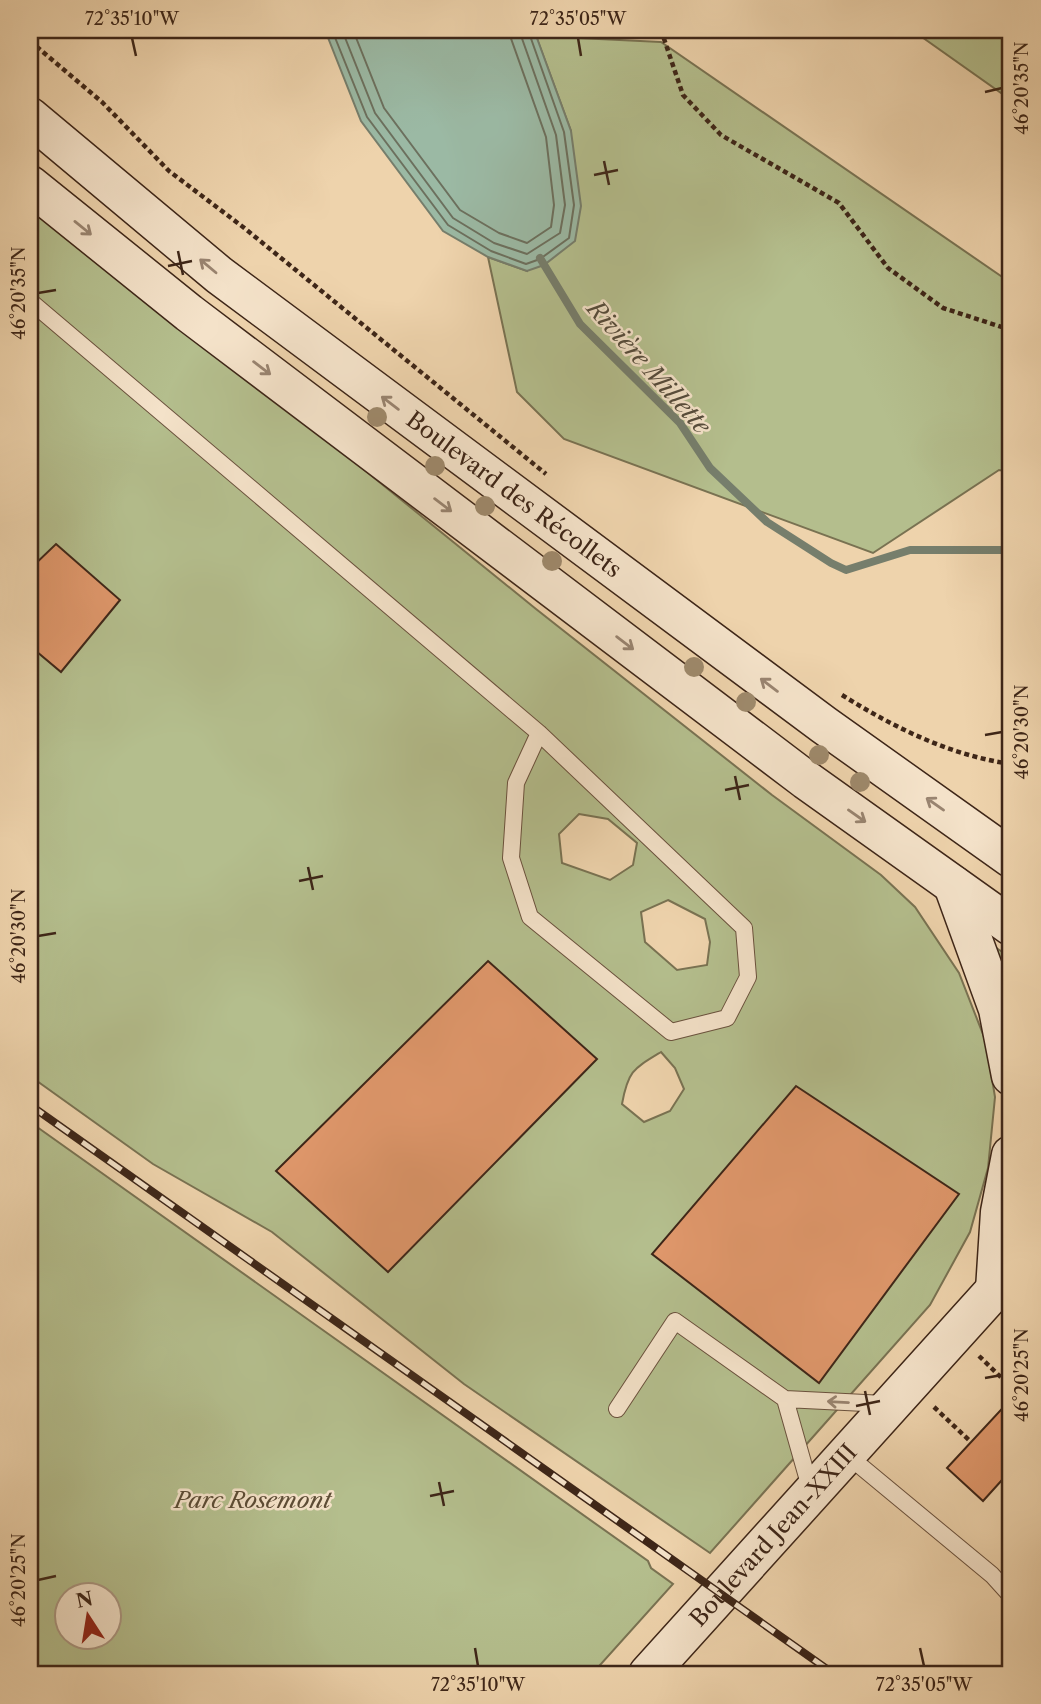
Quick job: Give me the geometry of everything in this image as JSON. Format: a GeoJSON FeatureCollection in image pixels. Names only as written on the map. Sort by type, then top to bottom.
{"type":"FeatureCollection","features":[{"type":"Feature","properties":{"kind":"main road","name":"Boulevard des Récollets"},"geometry":{"type":"LineString","coordinates":[[30,117],[219,275],[824,725],[1011,858]]}},
{"type":"Feature","properties":{"kind":"main road"},"geometry":{"type":"LineString","coordinates":[[30,185],[222,338],[795,771],[1011,926]]}},
{"type":"Feature","properties":{"kind":"main road"},"geometry":{"type":"LineString","coordinates":[[953,885],[998,1009],[1011,1076]]}},
{"type":"Feature","properties":{"kind":"main road"},"geometry":{"type":"LineString","coordinates":[[1003,1281],[1000,1212],[1011,1155]]}},
{"type":"Feature","properties":{"kind":"main road","name":"Boulevard Jean-XXIII"},"geometry":{"type":"LineString","coordinates":[[648,1674],[1003,1281]]}},
{"type":"Feature","properties":{"kind":"lane"},"geometry":{"type":"LineString","coordinates":[[30,301],[539,733],[744,928],[748,977],[727,1018],[671,1032],[530,917],[511,858],[516,783],[539,733]]}},
{"type":"Feature","properties":{"kind":"lane"},"geometry":{"type":"LineString","coordinates":[[617,1409],[675,1321],[785,1399],[891,1405]]}},
{"type":"Feature","properties":{"kind":"lane"},"geometry":{"type":"LineString","coordinates":[[785,1399],[812,1492]]}},
{"type":"Feature","properties":{"kind":"lane"},"geometry":{"type":"LineString","coordinates":[[846,1454],[992,1575],[1011,1596]]}},
{"type":"Feature","properties":{"kind":"path"},"geometry":{"type":"LineString","coordinates":[[660,30],[683,95],[721,135],[839,203],[888,268],[943,308],[1011,330]]}},
{"type":"Feature","properties":{"kind":"path"},"geometry":{"type":"LineString","coordinates":[[30,41],[102,102],[169,171],[243,227],[557,483]]}},
{"type":"Feature","properties":{"kind":"path"},"geometry":{"type":"LineString","coordinates":[[835,690],[920,739],[970,758],[1011,764]]}},
{"type":"Feature","properties":{"kind":"path"},"geometry":{"type":"LineString","coordinates":[[979,1356],[1011,1387]]}},
{"type":"Feature","properties":{"kind":"path"},"geometry":{"type":"LineString","coordinates":[[933,1406],[971,1443]]}},
{"type":"Feature","properties":{"kind":"green space"},"geometry":{"type":"Polygon","coordinates":[[[912,30],[1011,30],[1011,100],[912,30]]]}},
{"type":"Feature","properties":{"kind":"green space"},"geometry":{"type":"Polygon","coordinates":[[[536,36],[661,42],[1011,283],[1011,472],[999,470],[873,553],[564,439],[517,392],[488,257],[527,271],[571,131],[536,36]]]}},
{"type":"Feature","properties":{"kind":"green space"},"geometry":{"type":"Polygon","coordinates":[[[30,199],[536,609],[772,795],[881,875],[915,907],[959,973],[986,1042],[995,1097],[988,1168],[970,1232],[930,1305],[710,1553],[464,1384],[272,1232],[153,1164],[30,1076],[30,199]],[[579,814],[559,834],[562,863],[610,880],[633,865],[637,843],[608,819],[579,814]],[[668,900],[641,912],[645,942],[677,970],[707,965],[710,942],[705,919],[668,900]],[[661,1052],[638,1067],[627,1084],[622,1104],[644,1122],[670,1111],[684,1089],[675,1068],[661,1052]]]}},
{"type":"Feature","properties":{"kind":"green space"},"geometry":{"type":"Polygon","coordinates":[[[995,947],[1011,958],[1011,992],[995,947]]]}},
{"type":"Feature","properties":{"kind":"green space","name":"Parc Rosemont"},"geometry":{"type":"Polygon","coordinates":[[[30,1122],[648,1561],[651,1568],[673,1584],[592,1674],[30,1674],[30,1122]]]}},
{"type":"Feature","properties":{"kind":"water"},"geometry":{"type":"Polygon","coordinates":[[[325,30],[534,30],[571,131],[581,206],[575,241],[544,265],[527,271],[488,257],[443,231],[361,121],[325,30]]]}},
{"type":"Feature","properties":{"kind":"building"},"geometry":{"type":"Polygon","coordinates":[[[56,544],[120,600],[61,672],[30,646],[30,569],[56,544]]]}},
{"type":"Feature","properties":{"kind":"building"},"geometry":{"type":"Polygon","coordinates":[[[488,961],[597,1059],[388,1272],[276,1171],[488,961]]]}},
{"type":"Feature","properties":{"kind":"building"},"geometry":{"type":"Polygon","coordinates":[[[796,1086],[959,1194],[819,1383],[652,1254],[796,1086]]]}},
{"type":"Feature","properties":{"kind":"building"},"geometry":{"type":"Polygon","coordinates":[[[1011,1399],[1011,1470],[983,1501],[947,1468],[1011,1399]]]}},
{"type":"Feature","properties":{"kind":"waterway","name":"Rivière Millette"},"geometry":{"type":"LineString","coordinates":[[540,258],[580,324],[680,423],[710,468],[767,522],[831,563],[846,570],[910,550],[1011,550]]}},
{"type":"Feature","properties":{"kind":"railway"},"geometry":{"type":"LineString","coordinates":[[30,1105],[834,1674]]}}]}
